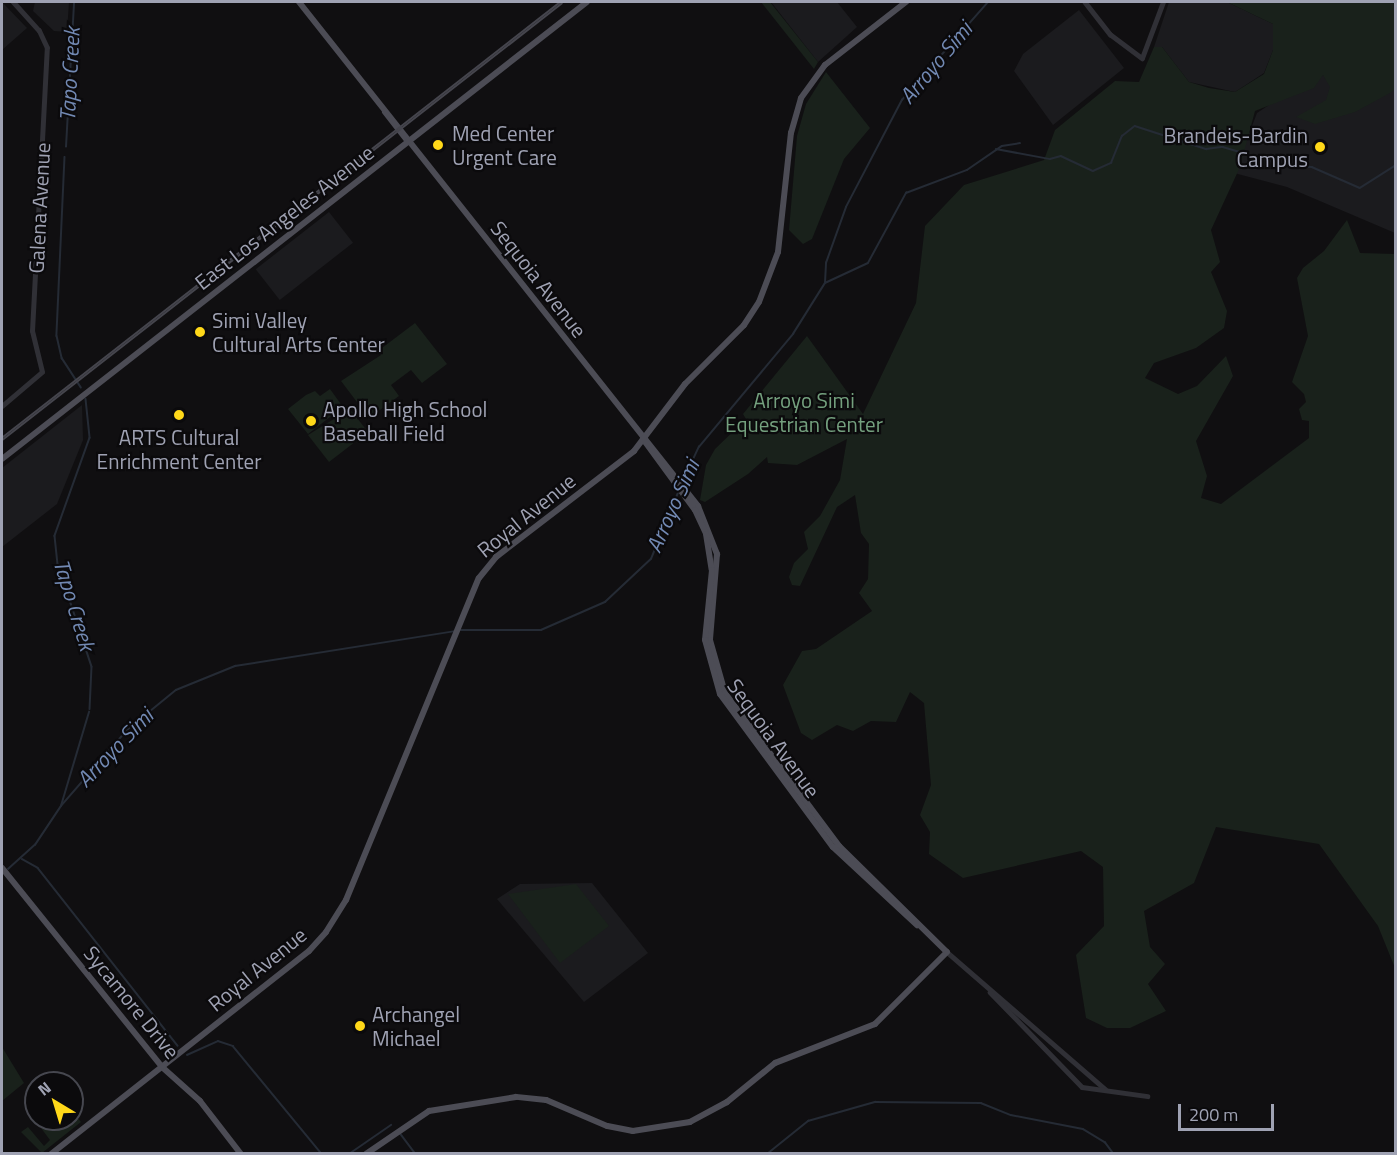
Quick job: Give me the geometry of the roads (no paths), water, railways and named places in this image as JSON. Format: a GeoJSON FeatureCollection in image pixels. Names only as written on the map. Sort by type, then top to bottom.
{"type":"FeatureCollection","features":[{"type":"Feature","properties":{"kind":"main road","name":"Sequoia Avenue"},"geometry":{"type":"LineString","coordinates":[[299,2],[691,500],[704,528],[711,556],[705,640],[720,694],[833,847],[947,952]]}},
{"type":"Feature","properties":{"kind":"main road","name":"East Los Angeles Avenue"},"geometry":{"type":"LineString","coordinates":[[2,459],[587,2]]}},
{"type":"Feature","properties":{"kind":"main road","name":"Royal Avenue"},"geometry":{"type":"LineString","coordinates":[[51,1154],[309,951],[333,923],[453,640],[489,564],[628,456],[685,384],[736,336],[764,291],[781,239],[792,123],[807,88],[825,65],[906,2]]}},
{"type":"Feature","properties":{"kind":"main road","name":"Sycamore Drive"},"geometry":{"type":"LineString","coordinates":[[2,868],[162,1066],[200,1101],[241,1154]]}},
{"type":"Feature","properties":{"kind":"main road"},"geometry":{"type":"LineString","coordinates":[[366,1154],[429,1111],[516,1097],[546,1100],[608,1126],[633,1131],[690,1122],[728,1102],[775,1063],[875,1024],[947,952]]}},
{"type":"Feature","properties":{"kind":"street","name":"Galena Avenue"},"geometry":{"type":"LineString","coordinates":[[2,406],[42,372],[32,331],[47,48],[39,31],[13,2]]}},
{"type":"Feature","properties":{"kind":"street"},"geometry":{"type":"LineString","coordinates":[[1085,2],[1116,39],[1142,58],[1163,2]]}},
{"type":"Feature","properties":{"kind":"street","name":"Sequoia Avenue"},"geometry":{"type":"LineString","coordinates":[[947,952],[990,992],[1105,1089]]}},
{"type":"Feature","properties":{"kind":"street","name":"Sequoia Avenue"},"geometry":{"type":"LineString","coordinates":[[990,992],[1080,1085],[1147,1096]]}},
{"type":"Feature","properties":{"kind":"street"},"geometry":{"type":"LineString","coordinates":[[1089,1088],[1093,1080]]}},
{"type":"Feature","properties":{"kind":"waterway","name":"Tapo Creek"},"geometry":{"type":"LineString","coordinates":[[66,147],[74,2]]}},
{"type":"Feature","properties":{"kind":"waterway","name":"Arroyo Simi"},"geometry":{"type":"LineString","coordinates":[[682,483],[699,447],[793,334],[825,283],[826,263],[846,207],[902,100],[988,2]]}},
{"type":"Feature","properties":{"kind":"waterway"},"geometry":{"type":"LineString","coordinates":[[996,149],[1050,159],[1061,156],[1093,171],[1111,163],[1122,136],[1135,126],[1206,149],[1223,147],[1287,166],[1312,167],[1360,188],[1396,165]]}},
{"type":"Feature","properties":{"kind":"waterway"},"geometry":{"type":"LineString","coordinates":[[825,283],[868,263],[906,193],[967,170],[1002,146],[1020,143]]}},
{"type":"Feature","properties":{"kind":"waterway","name":"Tapo Creek"},"geometry":{"type":"LineString","coordinates":[[65,157],[57,336],[62,358],[81,387]]}},
{"type":"Feature","properties":{"kind":"waterway","name":"Tapo Creek"},"geometry":{"type":"LineString","coordinates":[[86,399],[90,438],[55,536],[58,564],[92,667],[90,709]]}},
{"type":"Feature","properties":{"kind":"waterway","name":"Arroyo Simi"},"geometry":{"type":"LineString","coordinates":[[461,630],[541,630],[605,602],[651,559],[678,493]]}},
{"type":"Feature","properties":{"kind":"waterway","name":"Arroyo Simi"},"geometry":{"type":"LineString","coordinates":[[8,869],[35,845],[61,806],[127,730],[176,690],[235,666],[456,631]]}},
{"type":"Feature","properties":{"kind":"waterway","name":"Tapo Creek"},"geometry":{"type":"LineString","coordinates":[[61,806],[89,712]]}},
{"type":"Feature","properties":{"kind":"waterway"},"geometry":{"type":"LineString","coordinates":[[22,859],[38,868],[178,1046]]}},
{"type":"Feature","properties":{"kind":"waterway"},"geometry":{"type":"LineString","coordinates":[[187,1055],[218,1041],[233,1046],[322,1154]]}},
{"type":"Feature","properties":{"kind":"waterway"},"geometry":{"type":"LineString","coordinates":[[767,1154],[808,1121],[875,1102],[981,1103],[1011,1115],[1083,1129],[1105,1142],[1114,1154]]}},
{"type":"Feature","properties":{"kind":"waterway"},"geometry":{"type":"LineString","coordinates":[[349,1154],[391,1125]]}},
{"type":"Feature","properties":{"kind":"waterway"},"geometry":{"type":"LineString","coordinates":[[400,1133],[416,1154]]}},
{"type":"Feature","properties":{"kind":"railway"},"geometry":{"type":"LineString","coordinates":[[2,439],[562,2]]}},
{"type":"Feature","properties":{"kind":"place","name":"Med Center Urgent Care"},"geometry":{"type":"Point","coordinates":[438,145]}},
{"type":"Feature","properties":{"kind":"place","name":"Brandeis-Bardin Campus"},"geometry":{"type":"Point","coordinates":[1320,147]}},
{"type":"Feature","properties":{"kind":"place","name":"Simi Valley Cultural Arts Center"},"geometry":{"type":"Point","coordinates":[200,332]}},
{"type":"Feature","properties":{"kind":"place","name":"ARTS Cultural Enrichment Center"},"geometry":{"type":"Point","coordinates":[179,415]}},
{"type":"Feature","properties":{"kind":"place","name":"Apollo High School Baseball Field"},"geometry":{"type":"Point","coordinates":[311,421]}},
{"type":"Feature","properties":{"kind":"place","name":"Archangel Michael"},"geometry":{"type":"Point","coordinates":[360,1026]}},
{"type":"Feature","properties":{"kind":"park label","name":"Arroyo Simi Equestrian Center"},"geometry":{"type":"Point","coordinates":[804,412]}}]}
